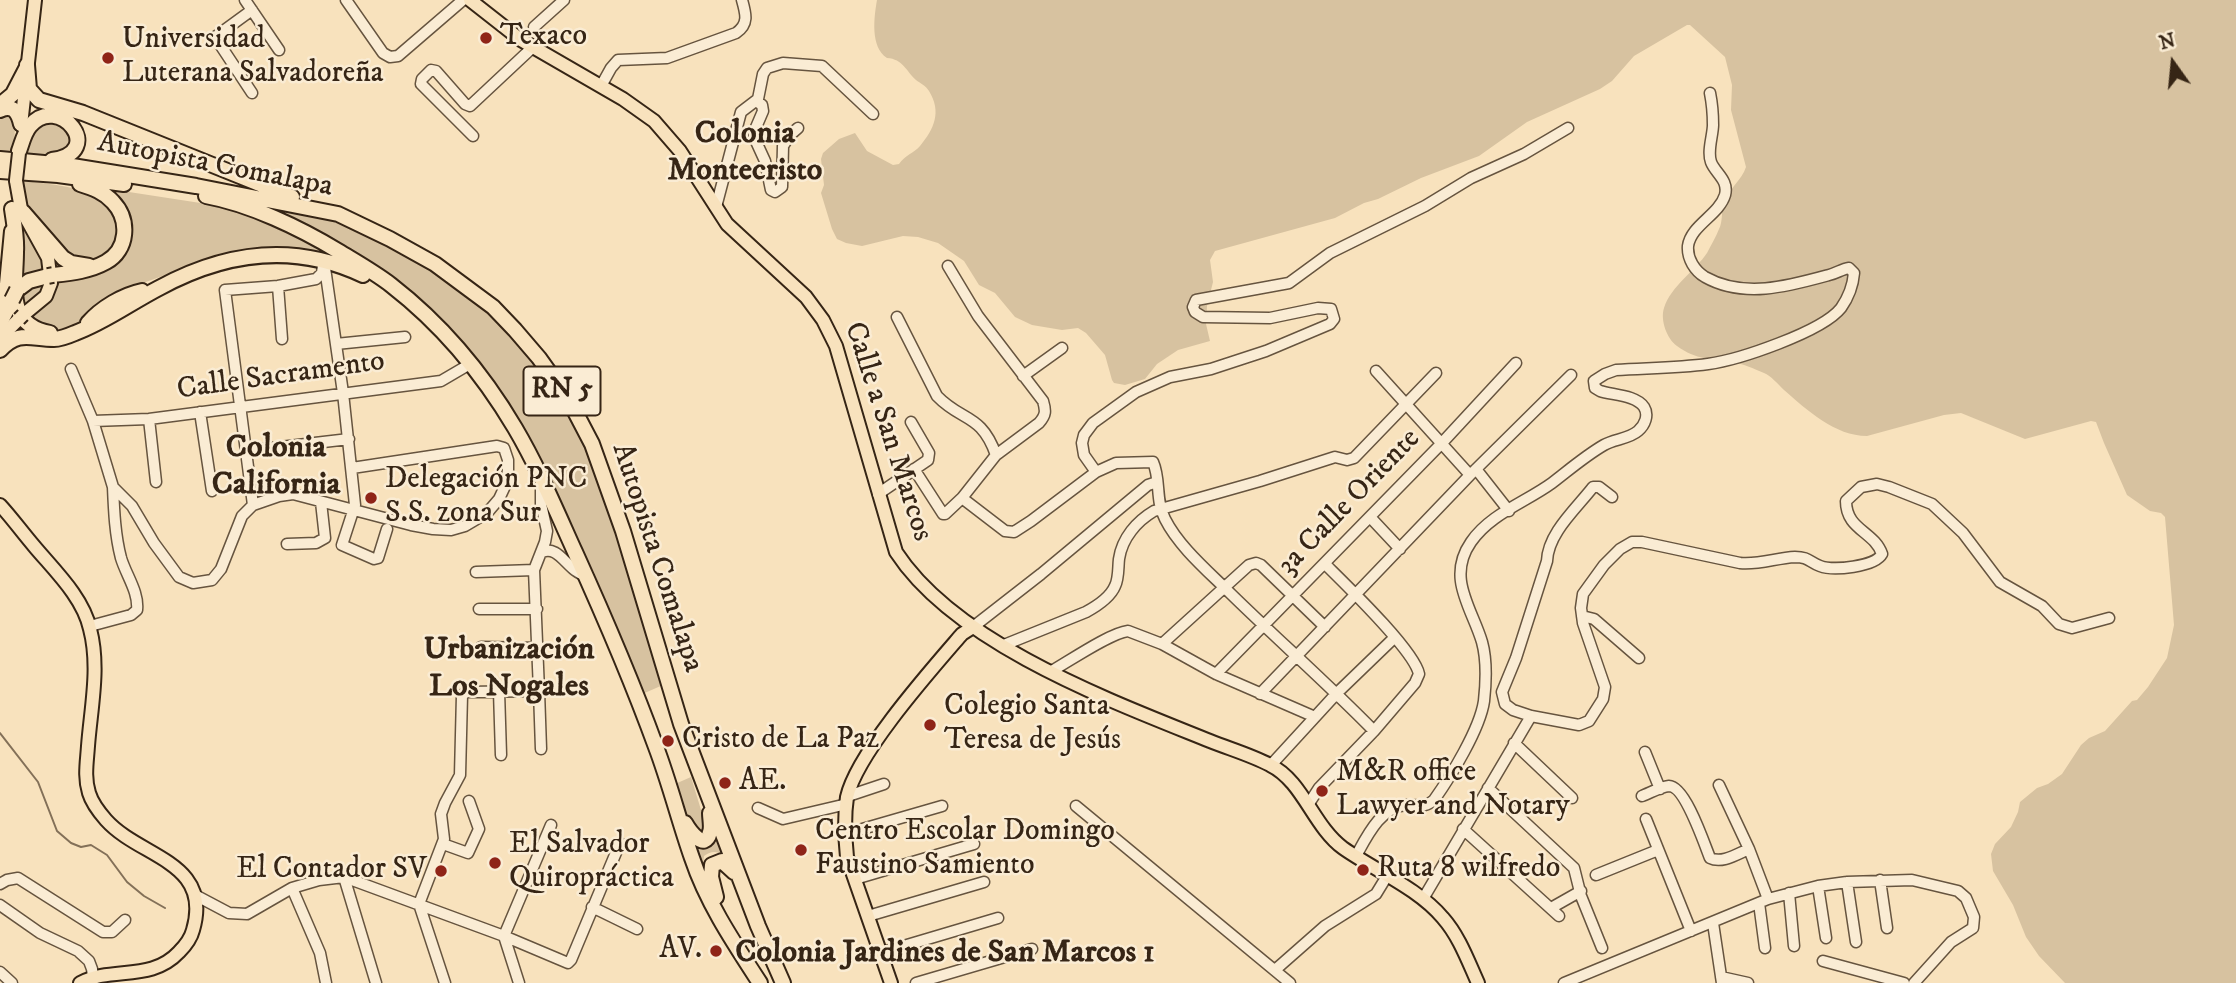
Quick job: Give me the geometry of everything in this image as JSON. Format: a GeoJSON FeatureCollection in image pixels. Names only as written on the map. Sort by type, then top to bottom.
{"type":"FeatureCollection","features":[{"type":"Feature","properties":{"kind":"highway"},"geometry":{"type":"LineString","coordinates":[[0,108],[16,91],[27,65]]}},
{"type":"Feature","properties":{"kind":"highway"},"geometry":{"type":"LineString","coordinates":[[27,65],[29,89],[39,100],[83,113],[338,214]]}},
{"type":"Feature","properties":{"kind":"highway"},"geometry":{"type":"LineString","coordinates":[[0,108],[13,108],[22,124]]}},
{"type":"Feature","properties":{"kind":"highway"},"geometry":{"type":"LineString","coordinates":[[19,152],[27,129],[43,117],[57,116],[71,124],[77,139],[72,154],[35,167]]}},
{"type":"Feature","properties":{"kind":"highway","name":"Autopista Comalapa"},"geometry":{"type":"LineString","coordinates":[[0,159],[213,197],[239,206],[284,223],[325,243],[379,276],[424,313],[470,364],[515,428],[541,479],[641,709],[692,859],[728,933],[760,983]]}},
{"type":"Feature","properties":{"kind":"highway"},"geometry":{"type":"LineString","coordinates":[[0,323],[10,299],[29,281],[97,265],[113,258],[123,242],[124,223],[118,207],[107,196],[92,187],[35,167]]}},
{"type":"Feature","properties":{"kind":"highway","name":"Autopista Comalapa"},"geometry":{"type":"LineString","coordinates":[[0,171],[35,167],[196,186],[338,214],[435,264],[493,307],[538,358],[569,400],[587,432],[623,531],[681,724],[709,802],[783,983]]}},
{"type":"Feature","properties":{"kind":"highway"},"geometry":{"type":"LineString","coordinates":[[18,210],[63,258],[81,265],[97,265]]}},
{"type":"Feature","properties":{"kind":"highway"},"geometry":{"type":"LineString","coordinates":[[18,210],[14,289],[19,313],[27,323],[47,332],[60,333],[87,324],[142,298]]}},
{"type":"Feature","properties":{"kind":"highway"},"geometry":{"type":"LineString","coordinates":[[0,350],[11,340],[21,337],[64,337],[105,320],[193,270],[227,260],[289,255],[324,261],[366,276],[424,313]]}},
{"type":"Feature","properties":{"kind":"highway"},"geometry":{"type":"LineString","coordinates":[[87,324],[103,310],[127,296],[156,289]]}},
{"type":"Feature","properties":{"kind":"highway"},"geometry":{"type":"LineString","coordinates":[[676,806],[691,833],[700,840],[710,833],[709,802]]}},
{"type":"Feature","properties":{"kind":"highway"},"geometry":{"type":"LineString","coordinates":[[728,933],[711,883],[712,866],[719,861],[728,864],[748,898]]}},
{"type":"Feature","properties":{"kind":"main road"},"geometry":{"type":"LineString","coordinates":[[10,299],[6,284],[18,210],[16,181],[35,0]]}},
{"type":"Feature","properties":{"kind":"main road","name":"Calle a San Marcos"},"geometry":{"type":"LineString","coordinates":[[470,0],[533,47],[601,86],[654,121],[680,151],[727,224],[794,284],[823,320],[836,346],[895,552],[930,593],[973,626],[1050,672],[1271,765],[1285,775],[1330,837],[1423,899],[1442,917],[1455,935],[1478,983]]}},
{"type":"Feature","properties":{"kind":"main road"},"geometry":{"type":"LineString","coordinates":[[0,338],[46,296],[51,283],[46,254],[18,210]]}},
{"type":"Feature","properties":{"kind":"main road"},"geometry":{"type":"LineString","coordinates":[[0,505],[74,596],[90,626],[95,675],[86,762],[89,793],[94,805],[107,822],[178,868],[195,895],[197,915],[192,934],[183,948],[166,964],[146,971],[93,977],[80,983]]}},
{"type":"Feature","properties":{"kind":"main road"},"geometry":{"type":"LineString","coordinates":[[891,983],[847,857],[847,800],[866,758],[886,728],[962,634],[973,626]]}},
{"type":"Feature","properties":{"kind":"street"},"geometry":{"type":"LineString","coordinates":[[245,0],[279,50]]}},
{"type":"Feature","properties":{"kind":"street"},"geometry":{"type":"LineString","coordinates":[[346,0],[383,53],[390,57],[398,56],[463,0]]}},
{"type":"Feature","properties":{"kind":"street"},"geometry":{"type":"LineString","coordinates":[[534,27],[564,0]]}},
{"type":"Feature","properties":{"kind":"street"},"geometry":{"type":"LineString","coordinates":[[601,86],[618,60],[667,58],[736,33],[746,20],[742,0]]}},
{"type":"Feature","properties":{"kind":"street"},"geometry":{"type":"LineString","coordinates":[[251,10],[215,37],[252,93]]}},
{"type":"Feature","properties":{"kind":"street"},"geometry":{"type":"LineString","coordinates":[[473,136],[421,84],[422,79],[431,70],[436,71],[465,104],[470,106],[533,47]]}},
{"type":"Feature","properties":{"kind":"street"},"geometry":{"type":"LineString","coordinates":[[716,207],[741,112],[760,94],[767,68],[783,63],[822,66],[873,114]]}},
{"type":"Feature","properties":{"kind":"street"},"geometry":{"type":"LineString","coordinates":[[1356,856],[1372,828],[1391,810],[1407,805],[1423,807],[1434,800],[1480,719],[1485,699],[1485,656],[1462,594],[1461,566],[1469,544],[1485,526],[1551,484],[1603,446],[1634,434],[1643,425],[1647,416],[1645,408],[1639,402],[1595,388],[1594,381],[1616,370],[1707,364],[1746,355],[1827,321],[1840,308],[1851,290],[1854,273],[1849,268],[1797,283],[1744,290],[1711,280],[1697,271],[1689,257],[1690,238],[1725,195],[1721,175],[1710,161],[1709,155],[1713,124],[1710,93]]}},
{"type":"Feature","properties":{"kind":"street"},"geometry":{"type":"LineString","coordinates":[[756,100],[762,105],[763,111],[754,137],[765,161],[771,190],[775,192],[782,187],[783,146],[798,128]]}},
{"type":"Feature","properties":{"kind":"street"},"geometry":{"type":"LineString","coordinates":[[1096,472],[1084,455],[1084,435],[1093,423],[1136,392],[1170,377],[1211,369],[1266,351],[1330,324],[1334,319],[1331,309],[1318,308],[1270,318],[1203,317],[1195,312],[1193,307],[1196,300],[1289,283],[1330,253],[1425,206],[1471,178],[1524,154],[1568,128]]}},
{"type":"Feature","properties":{"kind":"street"},"geometry":{"type":"LineString","coordinates":[[253,505],[225,289],[278,286],[316,279],[321,273],[324,261]]}},
{"type":"Feature","properties":{"kind":"street"},"geometry":{"type":"LineString","coordinates":[[324,261],[337,344],[355,505],[342,545],[374,559],[378,558],[387,529]]}},
{"type":"Feature","properties":{"kind":"street"},"geometry":{"type":"LineString","coordinates":[[914,469],[943,514],[950,511],[996,455],[1039,423],[1046,409],[1043,401],[978,316],[948,266]]}},
{"type":"Feature","properties":{"kind":"street"},"geometry":{"type":"LineString","coordinates":[[278,286],[282,339]]}},
{"type":"Feature","properties":{"kind":"street"},"geometry":{"type":"LineString","coordinates":[[897,317],[937,396],[978,425],[991,442],[996,455]]}},
{"type":"Feature","properties":{"kind":"street"},"geometry":{"type":"LineString","coordinates":[[337,344],[405,337]]}},
{"type":"Feature","properties":{"kind":"street"},"geometry":{"type":"LineString","coordinates":[[1023,376],[1062,348]]}},
{"type":"Feature","properties":{"kind":"street","name":"3a Calle Oriente"},"geometry":{"type":"LineString","coordinates":[[1216,674],[1441,444],[1516,363]]}},
{"type":"Feature","properties":{"kind":"street","name":"Calle Sacramento"},"geometry":{"type":"LineString","coordinates":[[93,421],[149,419],[441,381],[470,364]]}},
{"type":"Feature","properties":{"kind":"street"},"geometry":{"type":"LineString","coordinates":[[71,369],[93,421],[113,487],[114,518],[121,558],[137,600],[137,610],[131,615],[90,626]]}},
{"type":"Feature","properties":{"kind":"street"},"geometry":{"type":"LineString","coordinates":[[1376,371],[1441,444],[1473,472],[1509,511]]}},
{"type":"Feature","properties":{"kind":"street"},"geometry":{"type":"LineString","coordinates":[[1004,645],[1099,605],[1115,586],[1123,543],[1139,521],[1154,511],[1335,457],[1350,460],[1436,373]]}},
{"type":"Feature","properties":{"kind":"street"},"geometry":{"type":"LineString","coordinates":[[1261,694],[1473,472],[1571,375]]}},
{"type":"Feature","properties":{"kind":"street"},"geometry":{"type":"LineString","coordinates":[[200,412],[212,491]]}},
{"type":"Feature","properties":{"kind":"street"},"geometry":{"type":"LineString","coordinates":[[149,419],[156,482]]}},
{"type":"Feature","properties":{"kind":"street"},"geometry":{"type":"LineString","coordinates":[[878,494],[928,460],[929,457],[911,422]]}},
{"type":"Feature","properties":{"kind":"street"},"geometry":{"type":"LineString","coordinates":[[246,451],[349,439]]}},
{"type":"Feature","properties":{"kind":"street"},"geometry":{"type":"LineString","coordinates":[[113,487],[132,506],[179,577],[193,583],[212,580],[221,569],[242,516],[253,505],[293,494],[433,529],[451,530],[465,526],[487,513],[499,499],[506,484],[508,460],[505,448],[497,446],[352,468]]}},
{"type":"Feature","properties":{"kind":"street"},"geometry":{"type":"LineString","coordinates":[[962,498],[1005,531],[1014,532],[1096,472],[1116,463],[1153,462],[1165,519],[1201,568],[1337,693],[1374,731]]}},
{"type":"Feature","properties":{"kind":"street"},"geometry":{"type":"LineString","coordinates":[[541,479],[541,504],[547,531],[534,570],[541,749]]}},
{"type":"Feature","properties":{"kind":"street"},"geometry":{"type":"LineString","coordinates":[[973,626],[1041,574],[1148,485],[1157,482]]}},
{"type":"Feature","properties":{"kind":"street"},"geometry":{"type":"LineString","coordinates":[[1612,497],[1593,487],[1553,538],[1547,550],[1547,561],[1526,628],[1502,692],[1505,704],[1513,710],[1579,725],[1589,721],[1596,712],[1603,699],[1605,687],[1589,645],[1582,616],[1583,594],[1612,556],[1632,542],[1662,545],[1751,564],[1791,557],[1805,558],[1822,567],[1866,565],[1879,560],[1882,554],[1879,545],[1849,518],[1846,501],[1861,487],[1877,484],[1932,504],[1963,533],[2000,582],[2042,606],[2059,624],[2072,628],[2109,618]]}},
{"type":"Feature","properties":{"kind":"street"},"geometry":{"type":"LineString","coordinates":[[287,544],[316,543],[325,538],[321,502]]}},
{"type":"Feature","properties":{"kind":"street"},"geometry":{"type":"LineString","coordinates":[[1370,517],[1400,549]]}},
{"type":"Feature","properties":{"kind":"street"},"geometry":{"type":"LineString","coordinates":[[542,552],[554,550],[576,573],[585,575]]}},
{"type":"Feature","properties":{"kind":"street"},"geometry":{"type":"LineString","coordinates":[[1162,644],[1249,565],[1256,563],[1325,626]]}},
{"type":"Feature","properties":{"kind":"street"},"geometry":{"type":"LineString","coordinates":[[1308,805],[1319,788],[1374,731],[1418,679],[1419,674],[1416,665],[1394,638],[1325,564]]}},
{"type":"Feature","properties":{"kind":"street"},"geometry":{"type":"LineString","coordinates":[[476,572],[534,570]]}},
{"type":"Feature","properties":{"kind":"street"},"geometry":{"type":"LineString","coordinates":[[479,609],[537,609]]}},
{"type":"Feature","properties":{"kind":"street"},"geometry":{"type":"LineString","coordinates":[[1582,616],[1594,619],[1639,657]]}},
{"type":"Feature","properties":{"kind":"street"},"geometry":{"type":"LineString","coordinates":[[1050,672],[1122,632],[1138,634],[1216,674],[1315,717]]}},
{"type":"Feature","properties":{"kind":"street"},"geometry":{"type":"LineString","coordinates":[[1271,765],[1337,693],[1394,638]]}},
{"type":"Feature","properties":{"kind":"street"},"geometry":{"type":"LineString","coordinates":[[481,647],[538,648]]}},
{"type":"Feature","properties":{"kind":"street"},"geometry":{"type":"LineString","coordinates":[[499,691],[501,755]]}},
{"type":"Feature","properties":{"kind":"street"},"geometry":{"type":"LineString","coordinates":[[444,983],[419,904],[444,839],[441,814],[460,775],[462,695],[467,692],[539,691]]}},
{"type":"Feature","properties":{"kind":"street"},"geometry":{"type":"LineString","coordinates":[[1423,899],[1531,716]]}},
{"type":"Feature","properties":{"kind":"street"},"geometry":{"type":"LineString","coordinates":[[1514,743],[1573,798]]}},
{"type":"Feature","properties":{"kind":"street"},"geometry":{"type":"LineString","coordinates":[[1645,752],[1661,789]]}},
{"type":"Feature","properties":{"kind":"street"},"geometry":{"type":"LineString","coordinates":[[758,808],[783,819],[847,800],[884,784]]}},
{"type":"Feature","properties":{"kind":"street"},"geometry":{"type":"LineString","coordinates":[[1720,785],[1749,849],[1763,901],[1765,948]]}},
{"type":"Feature","properties":{"kind":"street"},"geometry":{"type":"LineString","coordinates":[[1642,796],[1670,786],[1677,788],[1682,793],[1710,858],[1720,860],[1749,849]]}},
{"type":"Feature","properties":{"kind":"street"},"geometry":{"type":"LineString","coordinates":[[1488,788],[1574,868],[1581,896],[1602,948]]}},
{"type":"Feature","properties":{"kind":"street"},"geometry":{"type":"LineString","coordinates":[[442,846],[468,853],[479,829],[469,801]]}},
{"type":"Feature","properties":{"kind":"street"},"geometry":{"type":"LineString","coordinates":[[845,834],[942,806]]}},
{"type":"Feature","properties":{"kind":"street"},"geometry":{"type":"LineString","coordinates":[[1076,806],[1290,983]]}},
{"type":"Feature","properties":{"kind":"street"},"geometry":{"type":"LineString","coordinates":[[1646,819],[1691,932]]}},
{"type":"Feature","properties":{"kind":"street"},"geometry":{"type":"LineString","coordinates":[[519,983],[504,936],[551,825]]}},
{"type":"Feature","properties":{"kind":"street"},"geometry":{"type":"LineString","coordinates":[[1462,830],[1555,912],[1581,891]]}},
{"type":"Feature","properties":{"kind":"street"},"geometry":{"type":"LineString","coordinates":[[195,895],[229,913],[247,914],[292,888],[319,880],[344,877],[569,963],[620,842]]}},
{"type":"Feature","properties":{"kind":"street"},"geometry":{"type":"LineString","coordinates":[[855,879],[974,844]]}},
{"type":"Feature","properties":{"kind":"street"},"geometry":{"type":"LineString","coordinates":[[1596,875],[1658,850]]}},
{"type":"Feature","properties":{"kind":"street"},"geometry":{"type":"LineString","coordinates":[[1275,970],[1325,926],[1376,894],[1387,876]]}},
{"type":"Feature","properties":{"kind":"street"},"geometry":{"type":"LineString","coordinates":[[344,877],[376,983]]}},
{"type":"Feature","properties":{"kind":"street"},"geometry":{"type":"LineString","coordinates":[[0,884],[18,878],[103,932],[113,932],[125,920]]}},
{"type":"Feature","properties":{"kind":"street"},"geometry":{"type":"LineString","coordinates":[[1564,983],[1763,901],[1818,886],[1847,881],[1880,880],[1912,880],[1958,891],[1966,898],[1974,917],[1973,928],[1951,942],[1914,983]]}},
{"type":"Feature","properties":{"kind":"street"},"geometry":{"type":"LineString","coordinates":[[1880,880],[1887,928]]}},
{"type":"Feature","properties":{"kind":"street"},"geometry":{"type":"LineString","coordinates":[[1847,881],[1856,942]]}},
{"type":"Feature","properties":{"kind":"street"},"geometry":{"type":"LineString","coordinates":[[868,916],[984,882]]}},
{"type":"Feature","properties":{"kind":"street"},"geometry":{"type":"LineString","coordinates":[[1818,886],[1826,938]]}},
{"type":"Feature","properties":{"kind":"street"},"geometry":{"type":"LineString","coordinates":[[292,888],[320,953],[327,983]]}},
{"type":"Feature","properties":{"kind":"street"},"geometry":{"type":"LineString","coordinates":[[1789,893],[1794,946]]}},
{"type":"Feature","properties":{"kind":"street"},"geometry":{"type":"LineString","coordinates":[[0,905],[40,933],[78,951],[89,961],[93,977]]}},
{"type":"Feature","properties":{"kind":"street"},"geometry":{"type":"LineString","coordinates":[[592,907],[637,929]]}},
{"type":"Feature","properties":{"kind":"street"},"geometry":{"type":"LineString","coordinates":[[880,953],[998,918]]}},
{"type":"Feature","properties":{"kind":"street"},"geometry":{"type":"LineString","coordinates":[[1713,923],[1721,980],[1748,983]]}},
{"type":"Feature","properties":{"kind":"street"},"geometry":{"type":"LineString","coordinates":[[916,983],[1032,949]]}},
{"type":"Feature","properties":{"kind":"street"},"geometry":{"type":"LineString","coordinates":[[1823,961],[1903,983]]}},
{"type":"Feature","properties":{"kind":"street"},"geometry":{"type":"LineString","coordinates":[[0,972],[12,983]]}},
{"type":"Feature","properties":{"kind":"shaded area"},"geometry":{"type":"Polygon","coordinates":[[[877,0],[2236,0],[2236,983],[2065,983],[2039,956],[2026,937],[2013,905],[1993,871],[1991,854],[1995,844],[2011,827],[2020,802],[2037,788],[2062,774],[2081,745],[2105,731],[2132,701],[2137,700],[2167,658],[2174,625],[2165,517],[2161,513],[2150,511],[2127,495],[2096,422],[2091,421],[2025,439],[1961,413],[1867,436],[1855,435],[1822,421],[1767,374],[1737,363],[1691,354],[1673,343],[1667,334],[1663,318],[1667,300],[1707,253],[1720,226],[1726,198],[1746,167],[1731,110],[1732,85],[1725,57],[1690,25],[1634,56],[1612,81],[1600,89],[1527,122],[1479,156],[1421,178],[1335,218],[1215,251],[1210,260],[1213,282],[1206,324],[1210,341],[1178,350],[1157,364],[1145,379],[1125,385],[1114,383],[1105,355],[1086,333],[1078,328],[1062,330],[1032,325],[1015,317],[995,293],[979,285],[964,261],[938,243],[903,236],[862,246],[837,239],[821,193],[824,185],[821,159],[823,153],[839,139],[855,133],[867,151],[893,165],[899,164],[920,146],[935,120],[935,106],[928,89],[901,63],[887,58],[878,47],[874,31],[877,0]]]}},
{"type":"Feature","properties":{"kind":"shaded area"},"geometry":{"type":"Polygon","coordinates":[[[6,111],[16,119],[13,152],[0,152],[0,113],[6,111]]]}},
{"type":"Feature","properties":{"kind":"shaded area"},"geometry":{"type":"Polygon","coordinates":[[[45,122],[70,127],[73,146],[52,156],[25,153],[28,137],[45,122]]]}},
{"type":"Feature","properties":{"kind":"shaded area"},"geometry":{"type":"Polygon","coordinates":[[[23,181],[78,189],[98,197],[114,212],[118,223],[114,244],[98,258],[87,260],[70,256],[57,245],[30,212],[24,201],[23,181]]]}},
{"type":"Feature","properties":{"kind":"shaded area"},"geometry":{"type":"Polygon","coordinates":[[[103,188],[220,206],[246,214],[299,234],[345,264],[219,256],[126,289],[81,322],[67,328],[54,330],[26,318],[54,278],[89,273],[127,244],[103,188]]]}},
{"type":"Feature","properties":{"kind":"shaded area"},"geometry":{"type":"Polygon","coordinates":[[[252,202],[335,218],[433,266],[524,349],[564,404],[590,453],[641,608],[663,685],[640,695],[594,572],[506,400],[452,334],[396,281],[367,259],[311,227],[252,202]]]}},
{"type":"Feature","properties":{"kind":"shaded area"},"geometry":{"type":"Polygon","coordinates":[[[18,212],[43,254],[47,273],[18,285],[18,212]]]}},
{"type":"Feature","properties":{"kind":"shaded area"},"geometry":{"type":"Polygon","coordinates":[[[48,278],[47,287],[21,312],[19,299],[24,287],[48,278]]]}},
{"type":"Feature","properties":{"kind":"shaded area"},"geometry":{"type":"Polygon","coordinates":[[[691,777],[705,823],[703,832],[697,834],[687,819],[675,784],[691,777]]]}},
{"type":"Feature","properties":{"kind":"shaded area"},"geometry":{"type":"Polygon","coordinates":[[[715,829],[724,855],[714,852],[704,856],[705,881],[688,839],[699,847],[707,847],[714,842],[715,829]]]}},
{"type":"Feature","properties":{"kind":"waterway"},"geometry":{"type":"LineString","coordinates":[[0,733],[38,782],[57,831],[71,843],[81,847],[91,845],[107,855],[127,882],[165,908]]}},
{"type":"Feature","properties":{"kind":"place","name":"Texaco"},"geometry":{"type":"Point","coordinates":[486,38]}},
{"type":"Feature","properties":{"kind":"place","name":"Universidad Luterana Salvadoreña"},"geometry":{"type":"Point","coordinates":[108,58]}},
{"type":"Feature","properties":{"kind":"place","name":"Delegación PNC S.S. zona Sur"},"geometry":{"type":"Point","coordinates":[371,498]}},
{"type":"Feature","properties":{"kind":"place","name":"Colegio Santa Teresa de Jesús"},"geometry":{"type":"Point","coordinates":[930,725]}},
{"type":"Feature","properties":{"kind":"place","name":"Cristo de La Paz"},"geometry":{"type":"Point","coordinates":[668,741]}},
{"type":"Feature","properties":{"kind":"place","name":"AE."},"geometry":{"type":"Point","coordinates":[725,783]}},
{"type":"Feature","properties":{"kind":"place","name":"M&R office Lawyer and Notary"},"geometry":{"type":"Point","coordinates":[1322,791]}},
{"type":"Feature","properties":{"kind":"place","name":"Centro Escolar Domingo Faustino Samiento"},"geometry":{"type":"Point","coordinates":[801,850]}},
{"type":"Feature","properties":{"kind":"place","name":"El Salvador Quiropráctica"},"geometry":{"type":"Point","coordinates":[495,863]}},
{"type":"Feature","properties":{"kind":"place","name":"Ruta 8 wilfredo"},"geometry":{"type":"Point","coordinates":[1363,870]}},
{"type":"Feature","properties":{"kind":"place","name":"El Contador SV"},"geometry":{"type":"Point","coordinates":[441,871]}},
{"type":"Feature","properties":{"kind":"place","name":"AV."},"geometry":{"type":"Point","coordinates":[716,951]}},
{"type":"Feature","properties":{"kind":"district","name":"Colonia Montecristo"},"geometry":{"type":"Point","coordinates":[745,154]}},
{"type":"Feature","properties":{"kind":"district","name":"Colonia California"},"geometry":{"type":"Point","coordinates":[276,468]}},
{"type":"Feature","properties":{"kind":"district","name":"Urbanización Los Nogales"},"geometry":{"type":"Point","coordinates":[509,670]}},
{"type":"Feature","properties":{"kind":"district","name":"Colonia Jardines de San Marcos 1"},"geometry":{"type":"Point","coordinates":[945,954]}}]}
